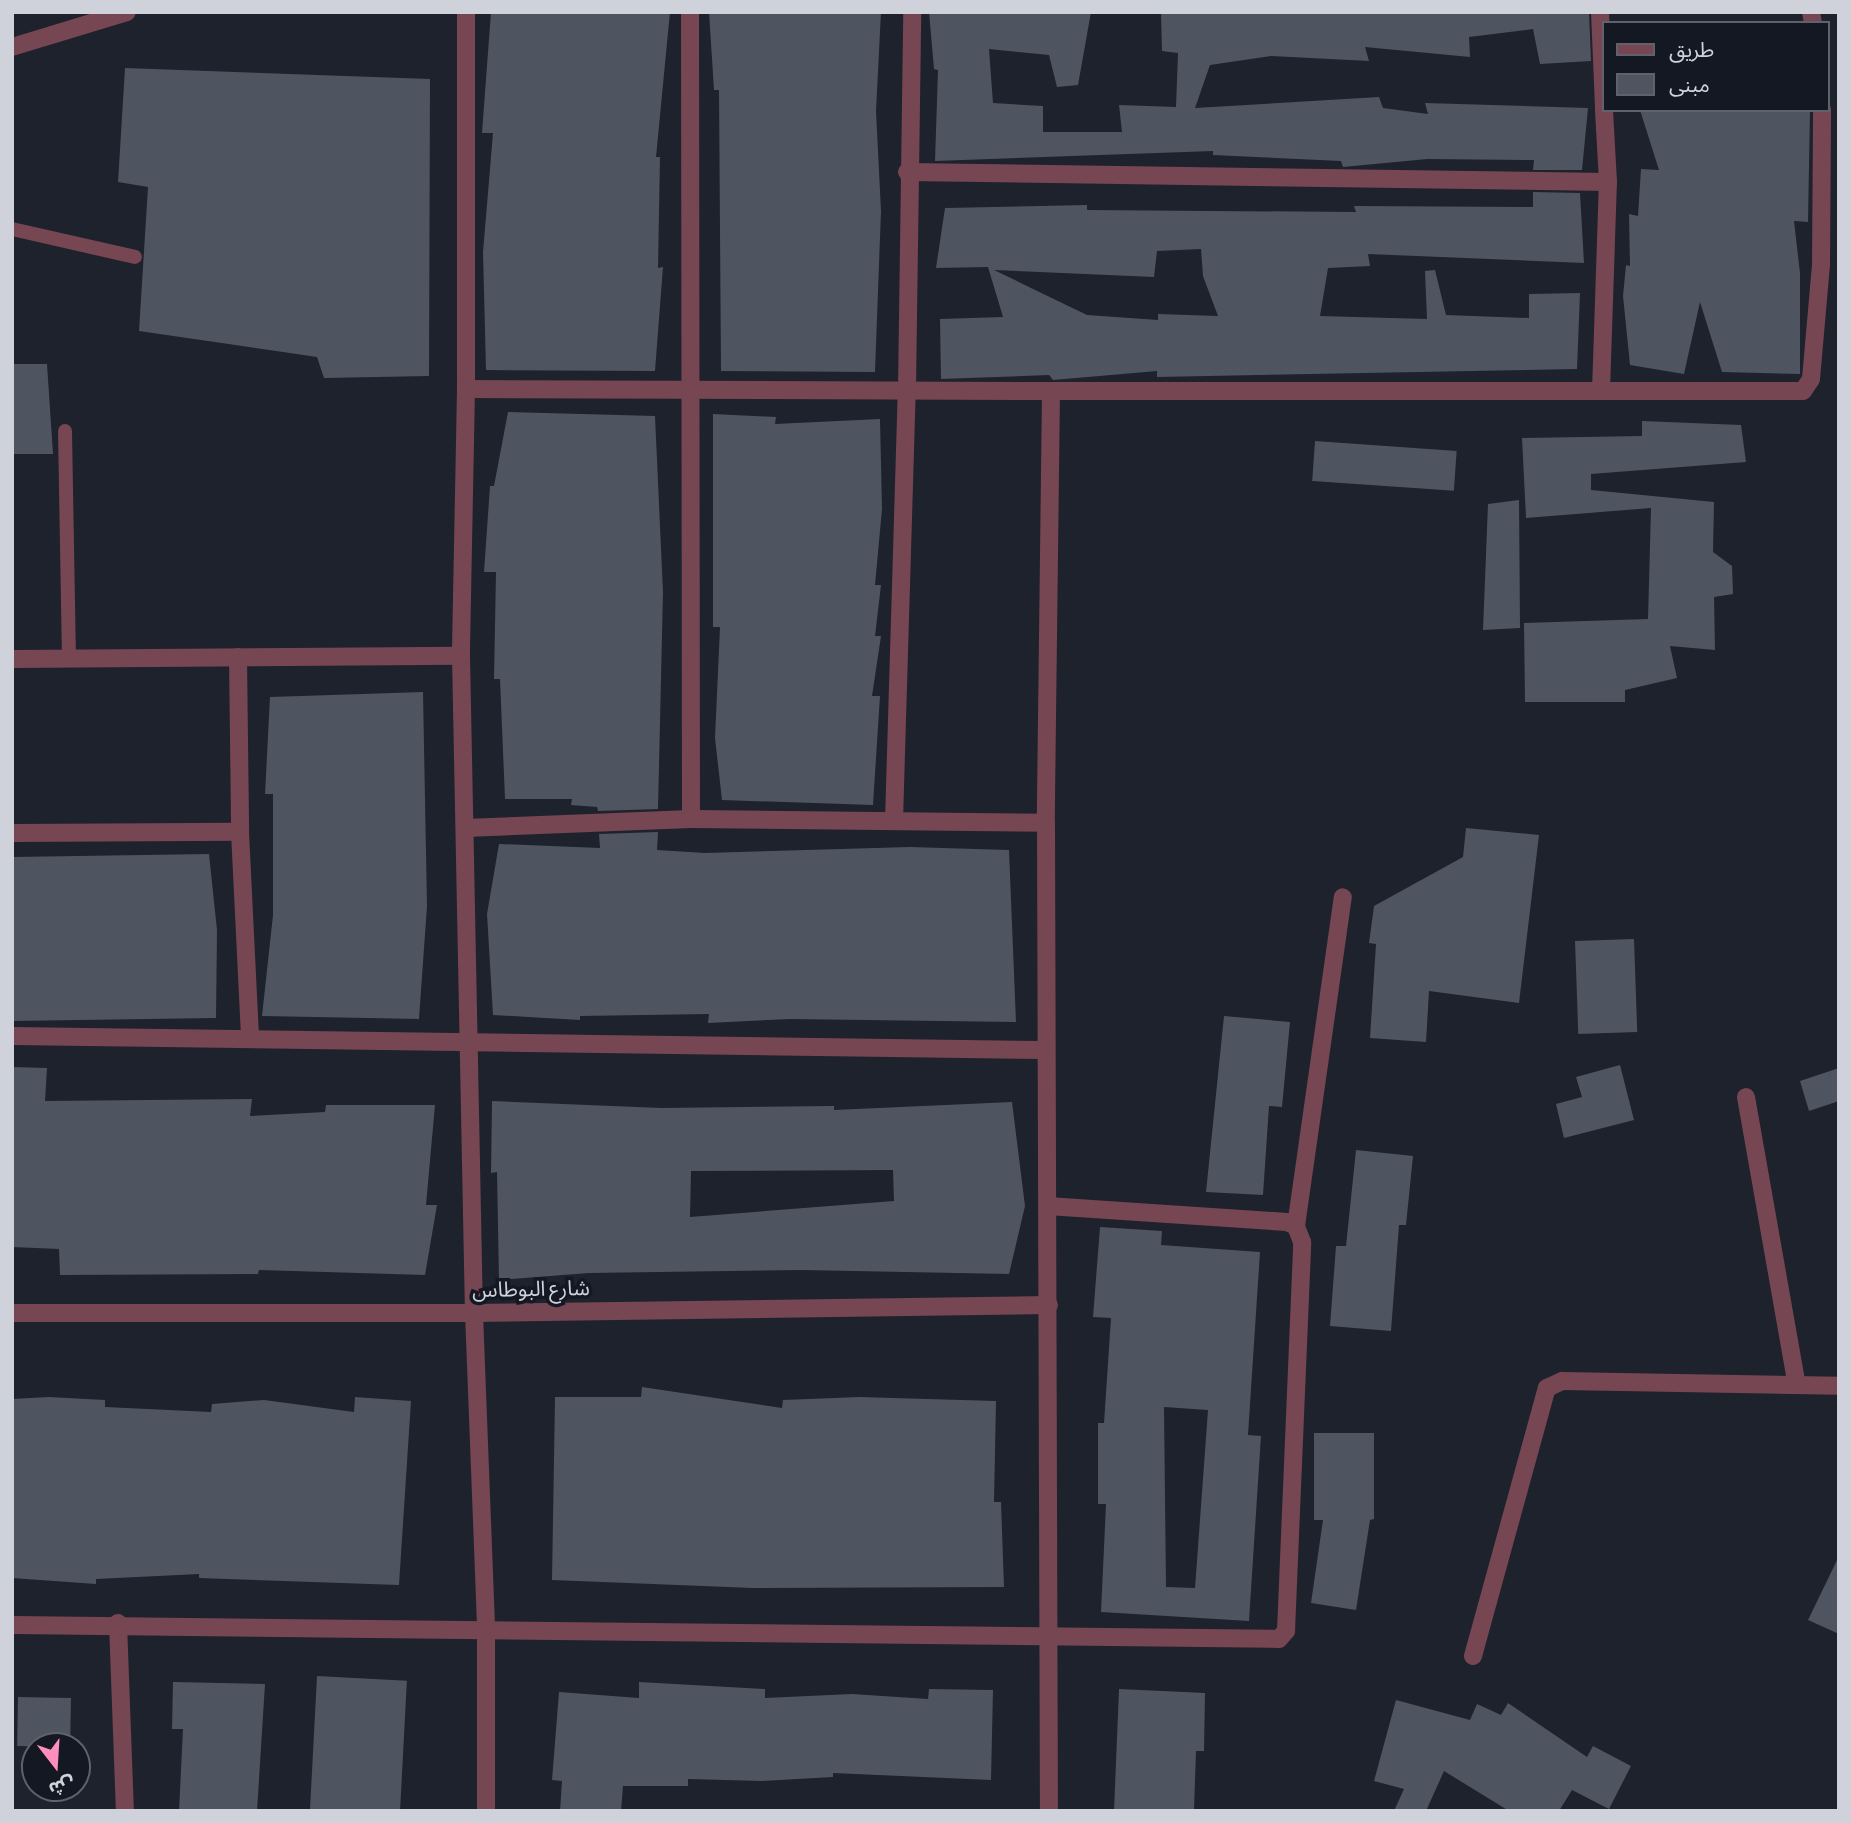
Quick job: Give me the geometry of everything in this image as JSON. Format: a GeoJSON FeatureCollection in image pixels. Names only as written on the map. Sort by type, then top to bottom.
{"type":"FeatureCollection","features":[{"type":"Feature","properties":{"kind":"street"},"geometry":{"type":"LineString","coordinates":[[12,47],[127,12]]}},
{"type":"Feature","properties":{"kind":"street"},"geometry":{"type":"LineString","coordinates":[[466,12],[466,389],[461,656],[466,828],[467,1041],[486,1628],[486,1811]]}},
{"type":"Feature","properties":{"kind":"street"},"geometry":{"type":"LineString","coordinates":[[690,12],[691,819]]}},
{"type":"Feature","properties":{"kind":"street"},"geometry":{"type":"LineString","coordinates":[[894,821],[907,389],[907,172],[912,12]]}},
{"type":"Feature","properties":{"kind":"street"},"geometry":{"type":"LineString","coordinates":[[1600,12],[1602,60]]}},
{"type":"Feature","properties":{"kind":"street"},"geometry":{"type":"LineString","coordinates":[[1601,390],[1608,182],[1604,112]]}},
{"type":"Feature","properties":{"kind":"street"},"geometry":{"type":"LineString","coordinates":[[466,389],[1051,391],[1808,388],[1821,264],[1822,112]]}},
{"type":"Feature","properties":{"kind":"street"},"geometry":{"type":"LineString","coordinates":[[907,172],[1608,182]]}},
{"type":"Feature","properties":{"kind":"street"},"geometry":{"type":"LineString","coordinates":[[1049,1811],[1046,823],[1051,391]]}},
{"type":"Feature","properties":{"kind":"street"},"geometry":{"type":"LineString","coordinates":[[12,659],[461,656]]}},
{"type":"Feature","properties":{"kind":"street"},"geometry":{"type":"LineString","coordinates":[[238,657],[240,832],[250,1036]]}},
{"type":"Feature","properties":{"kind":"street"},"geometry":{"type":"LineString","coordinates":[[466,828],[691,819],[1046,823]]}},
{"type":"Feature","properties":{"kind":"street"},"geometry":{"type":"LineString","coordinates":[[12,834],[240,832]]}},
{"type":"Feature","properties":{"kind":"street"},"geometry":{"type":"LineString","coordinates":[[12,1625],[117,1623],[1283,1637],[1302,1242],[1296,1226],[1343,897]]}},
{"type":"Feature","properties":{"kind":"street"},"geometry":{"type":"LineString","coordinates":[[12,1036],[250,1036],[1046,1050]]}},
{"type":"Feature","properties":{"kind":"street"},"geometry":{"type":"LineString","coordinates":[[1746,1097],[1797,1385]]}},
{"type":"Feature","properties":{"kind":"street"},"geometry":{"type":"LineString","coordinates":[[1048,1206],[1287,1222],[1296,1226]]}},
{"type":"Feature","properties":{"kind":"street","name":"شارع البوطاس"},"geometry":{"type":"LineString","coordinates":[[12,1313],[474,1313],[1049,1305]]}},
{"type":"Feature","properties":{"kind":"street"},"geometry":{"type":"LineString","coordinates":[[1473,1656],[1546,1388],[1562,1381],[1839,1386]]}},
{"type":"Feature","properties":{"kind":"street"},"geometry":{"type":"LineString","coordinates":[[117,1623],[125,1811]]}},
{"type":"Feature","properties":{"kind":"lane"},"geometry":{"type":"LineString","coordinates":[[12,229],[135,257]]}},
{"type":"Feature","properties":{"kind":"lane"},"geometry":{"type":"LineString","coordinates":[[65,431],[69,658]]}},
{"type":"Feature","properties":{"kind":"building"},"geometry":{"type":"Polygon","coordinates":[[[491,12],[670,12],[656,157],[660,157],[658,268],[663,267],[655,371],[486,370],[483,252],[493,133],[482,133],[491,12]]]}},
{"type":"Feature","properties":{"kind":"building"},"geometry":{"type":"Polygon","coordinates":[[[709,12],[881,12],[876,111],[881,211],[875,372],[721,371],[719,90],[714,90],[709,12]]]}},
{"type":"Feature","properties":{"kind":"building"},"geometry":{"type":"Polygon","coordinates":[[[929,12],[1091,12],[1078,85],[1057,87],[1049,55],[989,49],[993,103],[1043,106],[1043,132],[1122,132],[1119,105],[1176,107],[1178,53],[1162,51],[1161,12],[1589,12],[1591,61],[1540,64],[1533,29],[1469,37],[1470,57],[1365,47],[1369,61],[1271,56],[1210,65],[1195,108],[1379,97],[1383,108],[1428,114],[1425,103],[1588,108],[1582,170],[1533,170],[1534,160],[1427,159],[1343,167],[1341,161],[1213,155],[1213,151],[935,161],[938,70],[934,69],[929,12]]]}},
{"type":"Feature","properties":{"kind":"building"},"geometry":{"type":"Polygon","coordinates":[[[125,68],[430,79],[429,376],[324,378],[317,357],[139,331],[148,187],[118,182],[125,68]]]}},
{"type":"Feature","properties":{"kind":"building"},"geometry":{"type":"Polygon","coordinates":[[[1641,112],[1810,112],[1808,222],[1794,221],[1800,273],[1800,374],[1722,372],[1700,302],[1684,374],[1630,365],[1623,296],[1626,265],[1630,266],[1629,214],[1638,216],[1641,169],[1659,170],[1641,112]]]}},
{"type":"Feature","properties":{"kind":"building"},"geometry":{"type":"Polygon","coordinates":[[[1533,192],[1580,193],[1584,263],[1368,254],[1370,266],[1328,268],[1320,316],[1427,319],[1425,271],[1435,270],[1446,315],[1529,318],[1529,294],[1580,293],[1577,369],[1157,377],[1157,371],[1053,380],[1049,375],[941,379],[940,319],[1003,317],[988,267],[936,268],[945,208],[1087,205],[1087,210],[1356,212],[1354,206],[1533,207],[1533,192]],[[1201,249],[1157,251],[1154,277],[994,270],[1087,315],[1158,320],[1158,314],[1218,316],[1203,276],[1201,249]]]}},
{"type":"Feature","properties":{"kind":"building"},"geometry":{"type":"Polygon","coordinates":[[[12,364],[47,364],[53,454],[12,454],[12,364]]]}},
{"type":"Feature","properties":{"kind":"building"},"geometry":{"type":"Polygon","coordinates":[[[508,412],[655,416],[663,592],[658,809],[598,811],[597,807],[571,805],[572,799],[505,799],[500,679],[494,679],[496,572],[484,572],[490,486],[494,486],[508,412]]]}},
{"type":"Feature","properties":{"kind":"building"},"geometry":{"type":"Polygon","coordinates":[[[713,414],[776,417],[775,424],[880,419],[882,509],[875,585],[881,585],[875,636],[881,636],[872,696],[880,696],[873,805],[722,800],[715,738],[720,627],[713,627],[713,414]]]}},
{"type":"Feature","properties":{"kind":"building"},"geometry":{"type":"Polygon","coordinates":[[[1642,421],[1741,425],[1746,462],[1591,474],[1591,490],[1714,502],[1713,552],[1732,566],[1733,594],[1714,597],[1715,650],[1670,646],[1677,678],[1625,690],[1625,702],[1525,702],[1524,623],[1648,619],[1651,508],[1526,518],[1522,438],[1642,436],[1642,421]]]}},
{"type":"Feature","properties":{"kind":"building"},"geometry":{"type":"Polygon","coordinates":[[[1315,441],[1457,451],[1454,491],[1312,481],[1315,441]]]}},
{"type":"Feature","properties":{"kind":"building"},"geometry":{"type":"Polygon","coordinates":[[[1519,500],[1520,628],[1483,630],[1488,504],[1519,500]]]}},
{"type":"Feature","properties":{"kind":"building"},"geometry":{"type":"Polygon","coordinates":[[[423,692],[427,906],[419,1019],[262,1016],[273,915],[273,794],[265,794],[270,697],[423,692]]]}},
{"type":"Feature","properties":{"kind":"building"},"geometry":{"type":"Polygon","coordinates":[[[1466,828],[1539,835],[1519,1003],[1429,991],[1426,1042],[1370,1038],[1376,944],[1369,943],[1374,906],[1463,857],[1466,828]]]}},
{"type":"Feature","properties":{"kind":"building"},"geometry":{"type":"Polygon","coordinates":[[[658,832],[657,850],[705,853],[910,847],[1009,850],[1016,1022],[790,1019],[708,1023],[709,1014],[580,1016],[580,1020],[493,1015],[487,914],[499,844],[600,848],[599,834],[658,832]]]}},
{"type":"Feature","properties":{"kind":"building"},"geometry":{"type":"Polygon","coordinates":[[[209,854],[217,930],[216,1018],[12,1021],[12,857],[209,854]]]}},
{"type":"Feature","properties":{"kind":"building"},"geometry":{"type":"Polygon","coordinates":[[[1634,939],[1637,1032],[1578,1034],[1575,941],[1634,939]]]}},
{"type":"Feature","properties":{"kind":"building"},"geometry":{"type":"Polygon","coordinates":[[[1224,1016],[1290,1022],[1282,1107],[1269,1106],[1263,1195],[1206,1192],[1224,1016]]]}},
{"type":"Feature","properties":{"kind":"building"},"geometry":{"type":"Polygon","coordinates":[[[1620,1065],[1634,1120],[1564,1138],[1556,1104],[1582,1097],[1576,1077],[1620,1065]]]}},
{"type":"Feature","properties":{"kind":"building"},"geometry":{"type":"Polygon","coordinates":[[[12,1067],[47,1068],[45,1101],[252,1099],[250,1116],[325,1112],[326,1105],[435,1105],[426,1205],[437,1205],[425,1275],[259,1270],[258,1274],[60,1275],[59,1249],[12,1247],[12,1067]]]}},
{"type":"Feature","properties":{"kind":"building"},"geometry":{"type":"Polygon","coordinates":[[[1839,1068],[1839,1101],[1809,1111],[1800,1081],[1839,1068]]]}},
{"type":"Feature","properties":{"kind":"building"},"geometry":{"type":"Polygon","coordinates":[[[492,1101],[661,1108],[834,1106],[834,1110],[1012,1102],[1025,1206],[1009,1274],[801,1270],[589,1273],[499,1280],[497,1172],[491,1173],[492,1101]],[[893,1170],[691,1171],[690,1217],[894,1201],[893,1170]]]}},
{"type":"Feature","properties":{"kind":"building"},"geometry":{"type":"Polygon","coordinates":[[[1356,1150],[1413,1156],[1406,1225],[1399,1225],[1391,1331],[1330,1326],[1336,1246],[1346,1246],[1356,1150]]]}},
{"type":"Feature","properties":{"kind":"building"},"geometry":{"type":"Polygon","coordinates":[[[1100,1227],[1162,1231],[1161,1245],[1260,1252],[1248,1435],[1261,1436],[1249,1621],[1101,1612],[1106,1504],[1098,1504],[1098,1423],[1104,1423],[1111,1318],[1093,1317],[1100,1227]],[[1164,1407],[1166,1587],[1195,1588],[1208,1410],[1164,1407]]]}},
{"type":"Feature","properties":{"kind":"building"},"geometry":{"type":"Polygon","coordinates":[[[642,1387],[782,1408],[783,1400],[859,1397],[996,1401],[994,1502],[1001,1502],[1004,1587],[753,1588],[552,1580],[555,1397],[641,1397],[642,1387]]]}},
{"type":"Feature","properties":{"kind":"building"},"geometry":{"type":"Polygon","coordinates":[[[49,1397],[105,1400],[105,1407],[211,1412],[212,1404],[264,1400],[354,1412],[355,1397],[411,1401],[399,1585],[199,1578],[199,1574],[96,1579],[96,1584],[12,1578],[12,1399],[49,1397]]]}},
{"type":"Feature","properties":{"kind":"building"},"geometry":{"type":"Polygon","coordinates":[[[1314,1433],[1374,1433],[1374,1519],[1370,1520],[1356,1610],[1311,1603],[1323,1520],[1314,1520],[1314,1433]]]}},
{"type":"Feature","properties":{"kind":"building"},"geometry":{"type":"Polygon","coordinates":[[[1839,1556],[1839,1634],[1808,1620],[1839,1556]]]}},
{"type":"Feature","properties":{"kind":"building"},"geometry":{"type":"Polygon","coordinates":[[[317,1676],[407,1681],[400,1811],[310,1811],[317,1676]]]}},
{"type":"Feature","properties":{"kind":"building"},"geometry":{"type":"Polygon","coordinates":[[[173,1682],[265,1684],[257,1811],[179,1811],[183,1729],[172,1729],[173,1682]]]}},
{"type":"Feature","properties":{"kind":"building"},"geometry":{"type":"Polygon","coordinates":[[[639,1682],[765,1689],[765,1698],[852,1694],[928,1699],[929,1689],[993,1690],[991,1780],[833,1773],[833,1777],[762,1781],[688,1779],[688,1786],[623,1786],[621,1811],[560,1811],[562,1781],[552,1780],[559,1692],[639,1698],[639,1682]]]}},
{"type":"Feature","properties":{"kind":"building"},"geometry":{"type":"Polygon","coordinates":[[[1119,1689],[1205,1693],[1204,1751],[1196,1751],[1194,1811],[1114,1811],[1119,1689]]]}},
{"type":"Feature","properties":{"kind":"building"},"geometry":{"type":"Polygon","coordinates":[[[18,1697],[71,1698],[70,1732],[21,1732],[21,1746],[17,1746],[18,1697]]]}},
{"type":"Feature","properties":{"kind":"building"},"geometry":{"type":"Polygon","coordinates":[[[1396,1700],[1470,1720],[1477,1704],[1501,1715],[1508,1703],[1587,1757],[1593,1746],[1631,1766],[1609,1809],[1572,1790],[1559,1811],[1509,1811],[1444,1771],[1426,1811],[1394,1811],[1404,1789],[1374,1781],[1396,1700]]]}}]}
